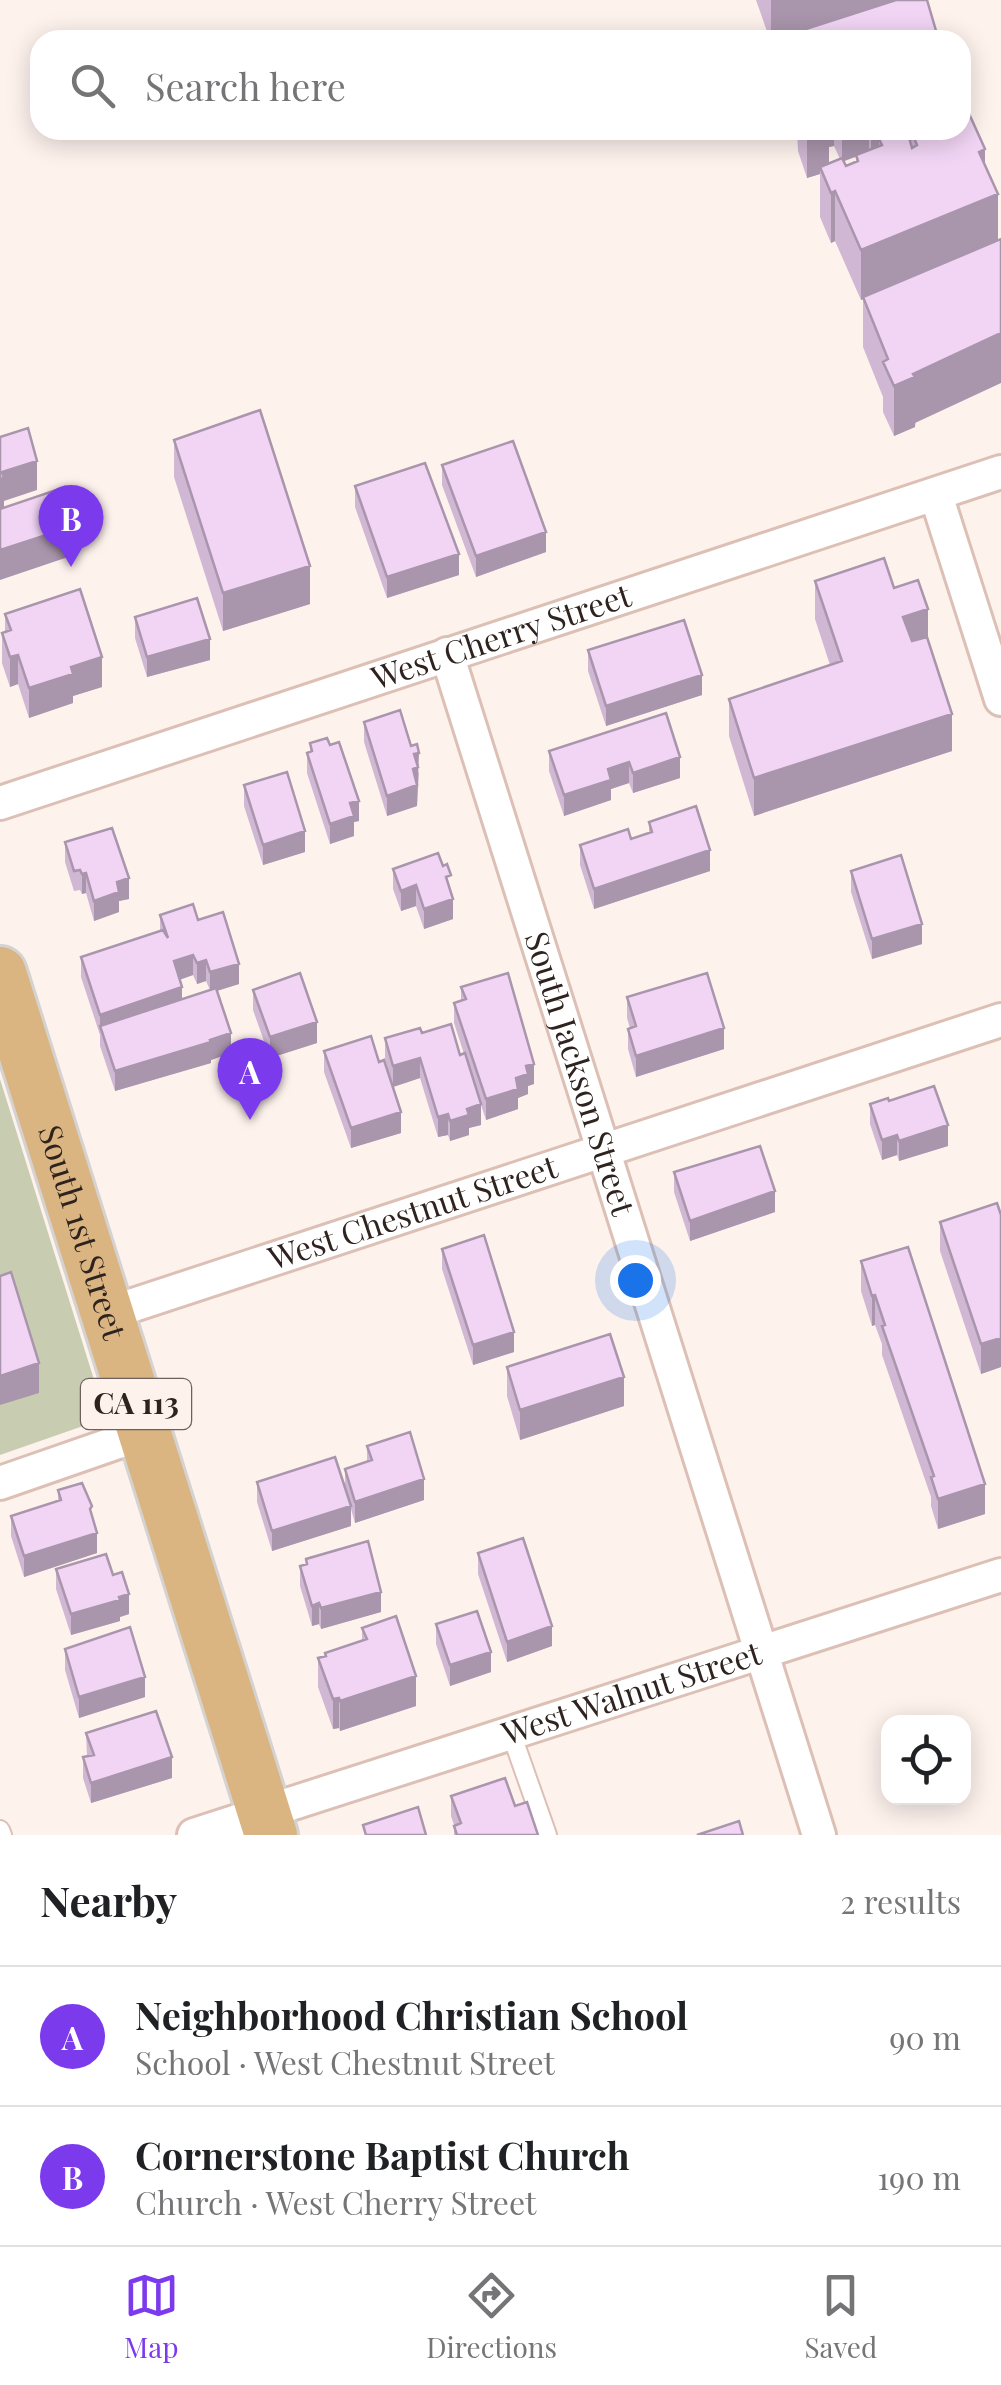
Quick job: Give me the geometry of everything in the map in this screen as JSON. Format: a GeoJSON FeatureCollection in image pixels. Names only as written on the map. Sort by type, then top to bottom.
{"type":"FeatureCollection","features":[{"type":"Feature","properties":{"kind":"main road","name":"South 1st Street"},"geometry":{"type":"LineString","coordinates":[[0,972],[267,1823]]}},
{"type":"Feature","properties":{"kind":"street","name":"West Cherry Street"},"geometry":{"type":"LineString","coordinates":[[0,803],[1001,472]]}},
{"type":"Feature","properties":{"kind":"street"},"geometry":{"type":"LineString","coordinates":[[936,495],[1001,698]]}},
{"type":"Feature","properties":{"kind":"street","name":"South Jackson Street"},"geometry":{"type":"LineString","coordinates":[[447,654],[819,1835]]}},
{"type":"Feature","properties":{"kind":"street","name":"West Chestnut Street"},"geometry":{"type":"LineString","coordinates":[[109,1312],[559,1168],[1001,1020]]}},
{"type":"Feature","properties":{"kind":"street"},"geometry":{"type":"LineString","coordinates":[[0,1483],[144,1433]]}},
{"type":"Feature","properties":{"kind":"street","name":"West Walnut Street"},"geometry":{"type":"LineString","coordinates":[[194,1835],[267,1823],[511,1733],[1001,1575]]}},
{"type":"Feature","properties":{"kind":"lane"},"geometry":{"type":"LineString","coordinates":[[511,1733],[546,1835]]}},
{"type":"Feature","properties":{"kind":"green space"},"geometry":{"type":"Polygon","coordinates":[[[0,1079],[106,1418],[0,1455],[0,1079]]]}},
{"type":"Feature","properties":{"kind":"building"},"geometry":{"type":"Polygon","coordinates":[[[896,0],[927,0],[936,30],[803,30],[896,0]]]}},
{"type":"Feature","properties":{"kind":"building"},"geometry":{"type":"Polygon","coordinates":[[[971,118],[985,149],[979,152],[998,194],[861,250],[820,167],[842,158],[846,166],[858,161],[856,155],[882,145],[880,140],[910,140],[912,148],[917,145],[915,140],[971,140],[971,118]]]}},
{"type":"Feature","properties":{"kind":"building"},"geometry":{"type":"Polygon","coordinates":[[[1001,239],[1001,333],[894,386],[883,362],[888,359],[863,297],[1001,239]]]}},
{"type":"Feature","properties":{"kind":"building"},"geometry":{"type":"Polygon","coordinates":[[[260,410],[310,566],[223,593],[174,440],[260,410]]]}},
{"type":"Feature","properties":{"kind":"building"},"geometry":{"type":"Polygon","coordinates":[[[28,428],[37,461],[2,472],[4,478],[0,479],[0,437],[28,428]]]}},
{"type":"Feature","properties":{"kind":"building"},"geometry":{"type":"Polygon","coordinates":[[[513,441],[546,532],[476,556],[442,465],[513,441]]]}},
{"type":"Feature","properties":{"kind":"building"},"geometry":{"type":"Polygon","coordinates":[[[425,463],[459,554],[387,577],[355,486],[425,463]]]}},
{"type":"Feature","properties":{"kind":"building"},"geometry":{"type":"Polygon","coordinates":[[[65,487],[77,525],[0,550],[0,509],[65,487]]]}},
{"type":"Feature","properties":{"kind":"building"},"geometry":{"type":"Polygon","coordinates":[[[884,558],[894,588],[918,580],[928,609],[903,617],[912,641],[927,637],[952,714],[754,778],[729,699],[842,661],[815,581],[884,558]]]}},
{"type":"Feature","properties":{"kind":"building"},"geometry":{"type":"Polygon","coordinates":[[[80,589],[102,657],[71,667],[73,674],[29,688],[18,655],[10,657],[2,633],[11,630],[5,614],[80,589]]]}},
{"type":"Feature","properties":{"kind":"building"},"geometry":{"type":"Polygon","coordinates":[[[197,598],[210,639],[147,657],[135,617],[197,598]]]}},
{"type":"Feature","properties":{"kind":"building"},"geometry":{"type":"Polygon","coordinates":[[[684,620],[702,675],[606,706],[588,650],[684,620]]]}},
{"type":"Feature","properties":{"kind":"building"},"geometry":{"type":"Polygon","coordinates":[[[400,710],[411,746],[417,744],[419,753],[414,754],[418,767],[413,769],[417,785],[387,796],[364,722],[400,710]]]}},
{"type":"Feature","properties":{"kind":"building"},"geometry":{"type":"Polygon","coordinates":[[[666,713],[680,757],[633,773],[629,762],[608,769],[611,780],[564,795],[549,751],[666,713]]]}},
{"type":"Feature","properties":{"kind":"building"},"geometry":{"type":"Polygon","coordinates":[[[327,738],[330,745],[339,742],[359,801],[350,803],[354,816],[330,824],[307,753],[312,751],[310,743],[327,738]]]}},
{"type":"Feature","properties":{"kind":"building"},"geometry":{"type":"Polygon","coordinates":[[[287,772],[305,831],[263,845],[244,785],[287,772]]]}},
{"type":"Feature","properties":{"kind":"building"},"geometry":{"type":"Polygon","coordinates":[[[696,806],[710,850],[594,889],[580,845],[628,829],[631,839],[652,832],[649,822],[696,806]]]}},
{"type":"Feature","properties":{"kind":"building"},"geometry":{"type":"Polygon","coordinates":[[[112,828],[129,878],[117,882],[119,892],[94,901],[86,873],[74,871],[65,842],[112,828]]]}},
{"type":"Feature","properties":{"kind":"building"},"geometry":{"type":"Polygon","coordinates":[[[438,853],[451,875],[446,877],[453,899],[424,909],[416,885],[401,891],[393,869],[438,853]]]}},
{"type":"Feature","properties":{"kind":"building"},"geometry":{"type":"Polygon","coordinates":[[[901,855],[922,924],[872,939],[851,871],[901,855]]]}},
{"type":"Feature","properties":{"kind":"building"},"geometry":{"type":"Polygon","coordinates":[[[193,904],[198,920],[223,912],[239,964],[210,972],[206,960],[197,963],[193,955],[174,961],[182,987],[100,1015],[81,957],[163,930],[168,938],[160,915],[193,904]]]}},
{"type":"Feature","properties":{"kind":"building"},"geometry":{"type":"Polygon","coordinates":[[[300,973],[317,1022],[270,1037],[253,990],[300,973]]]}},
{"type":"Feature","properties":{"kind":"building"},"geometry":{"type":"Polygon","coordinates":[[[508,973],[534,1064],[526,1066],[528,1074],[516,1078],[518,1089],[486,1099],[454,1003],[466,999],[461,987],[508,973]]]}},
{"type":"Feature","properties":{"kind":"building"},"geometry":{"type":"Polygon","coordinates":[[[707,973],[724,1028],[636,1056],[628,1029],[636,1026],[627,997],[707,973]]]}},
{"type":"Feature","properties":{"kind":"building"},"geometry":{"type":"Polygon","coordinates":[[[216,988],[231,1033],[115,1071],[100,1026],[216,988]]]}},
{"type":"Feature","properties":{"kind":"building"},"geometry":{"type":"Polygon","coordinates":[[[451,1024],[481,1104],[467,1109],[469,1115],[450,1121],[448,1114],[438,1117],[420,1058],[393,1066],[385,1038],[451,1024]]]}},
{"type":"Feature","properties":{"kind":"building"},"geometry":{"type":"Polygon","coordinates":[[[371,1036],[379,1062],[384,1060],[401,1112],[351,1128],[324,1051],[371,1036]]]}},
{"type":"Feature","properties":{"kind":"building"},"geometry":{"type":"Polygon","coordinates":[[[934,1086],[948,1125],[899,1141],[897,1135],[882,1140],[870,1104],[934,1086]]]}},
{"type":"Feature","properties":{"kind":"building"},"geometry":{"type":"Polygon","coordinates":[[[760,1146],[775,1191],[690,1221],[674,1172],[760,1146]]]}},
{"type":"Feature","properties":{"kind":"building"},"geometry":{"type":"Polygon","coordinates":[[[997,1203],[1001,1215],[1001,1338],[981,1344],[940,1222],[997,1203]]]}},
{"type":"Feature","properties":{"kind":"building"},"geometry":{"type":"Polygon","coordinates":[[[484,1235],[514,1332],[473,1345],[442,1249],[484,1235]]]}},
{"type":"Feature","properties":{"kind":"building"},"geometry":{"type":"Polygon","coordinates":[[[908,1247],[985,1484],[938,1499],[931,1477],[934,1476],[861,1261],[908,1247]]]}},
{"type":"Feature","properties":{"kind":"building"},"geometry":{"type":"Polygon","coordinates":[[[11,1272],[39,1363],[0,1376],[0,1276],[11,1272]]]}},
{"type":"Feature","properties":{"kind":"building"},"geometry":{"type":"Polygon","coordinates":[[[610,1334],[624,1377],[520,1410],[507,1367],[610,1334]]]}},
{"type":"Feature","properties":{"kind":"building"},"geometry":{"type":"Polygon","coordinates":[[[410,1432],[424,1479],[355,1502],[345,1469],[372,1460],[367,1446],[410,1432]]]}},
{"type":"Feature","properties":{"kind":"building"},"geometry":{"type":"Polygon","coordinates":[[[335,1457],[351,1506],[272,1531],[257,1482],[335,1457]]]}},
{"type":"Feature","properties":{"kind":"building"},"geometry":{"type":"Polygon","coordinates":[[[82,1483],[97,1533],[24,1556],[11,1516],[61,1500],[58,1490],[82,1483]]]}},
{"type":"Feature","properties":{"kind":"building"},"geometry":{"type":"Polygon","coordinates":[[[523,1538],[552,1626],[507,1642],[478,1553],[523,1538]]]}},
{"type":"Feature","properties":{"kind":"building"},"geometry":{"type":"Polygon","coordinates":[[[368,1541],[381,1592],[321,1608],[319,1603],[312,1606],[300,1566],[307,1564],[306,1559],[368,1541]]]}},
{"type":"Feature","properties":{"kind":"building"},"geometry":{"type":"Polygon","coordinates":[[[106,1554],[113,1575],[122,1572],[129,1594],[71,1614],[56,1569],[106,1554]]]}},
{"type":"Feature","properties":{"kind":"building"},"geometry":{"type":"Polygon","coordinates":[[[477,1611],[491,1652],[450,1665],[436,1624],[477,1611]]]}},
{"type":"Feature","properties":{"kind":"building"},"geometry":{"type":"Polygon","coordinates":[[[396,1616],[416,1676],[340,1701],[333,1699],[318,1658],[367,1639],[362,1628],[396,1616]]]}},
{"type":"Feature","properties":{"kind":"building"},"geometry":{"type":"Polygon","coordinates":[[[130,1627],[145,1677],[79,1697],[65,1649],[130,1627]]]}},
{"type":"Feature","properties":{"kind":"building"},"geometry":{"type":"Polygon","coordinates":[[[156,1711],[172,1757],[91,1783],[83,1757],[94,1755],[86,1733],[156,1711]]]}},
{"type":"Feature","properties":{"kind":"building"},"geometry":{"type":"Polygon","coordinates":[[[505,1778],[515,1806],[527,1802],[538,1835],[457,1835],[454,1826],[461,1823],[451,1796],[505,1778]]]}},
{"type":"Feature","properties":{"kind":"building"},"geometry":{"type":"Polygon","coordinates":[[[418,1807],[426,1835],[366,1835],[363,1825],[418,1807]]]}},
{"type":"Feature","properties":{"kind":"building"},"geometry":{"type":"Polygon","coordinates":[[[739,1821],[743,1835],[697,1835],[739,1821]]]}},
{"type":"Feature","properties":{"kind":"place","name":"Cornerstone Baptist Church"},"geometry":{"type":"Point","coordinates":[71,567]}},
{"type":"Feature","properties":{"kind":"place","name":"Neighborhood Christian School"},"geometry":{"type":"Point","coordinates":[250,1120]}}]}
